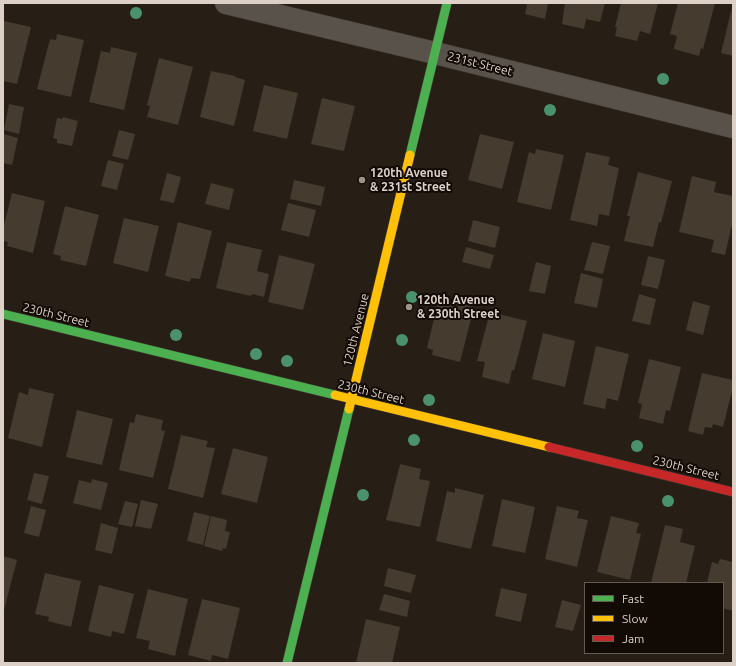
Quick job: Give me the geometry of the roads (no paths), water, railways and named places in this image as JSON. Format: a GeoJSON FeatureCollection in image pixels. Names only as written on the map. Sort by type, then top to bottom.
{"type":"FeatureCollection","features":[{"type":"Feature","properties":{"kind":"street","name":"231st Street"},"geometry":{"type":"LineString","coordinates":[[226,3],[733,127]]}},
{"type":"Feature","properties":{"kind":"street","name":"120th Avenue"},"geometry":{"type":"LineString","coordinates":[[287,663],[448,3]]}},
{"type":"Feature","properties":{"kind":"street","name":"230th Street"},"geometry":{"type":"LineString","coordinates":[[3,314],[733,492]]}},
{"type":"Feature","properties":{"kind":"place","name":"120th Avenue & 231st Street"},"geometry":{"type":"Point","coordinates":[362,180]}},
{"type":"Feature","properties":{"kind":"place","name":"120th Avenue & 230th Street"},"geometry":{"type":"Point","coordinates":[409,307]}}]}
